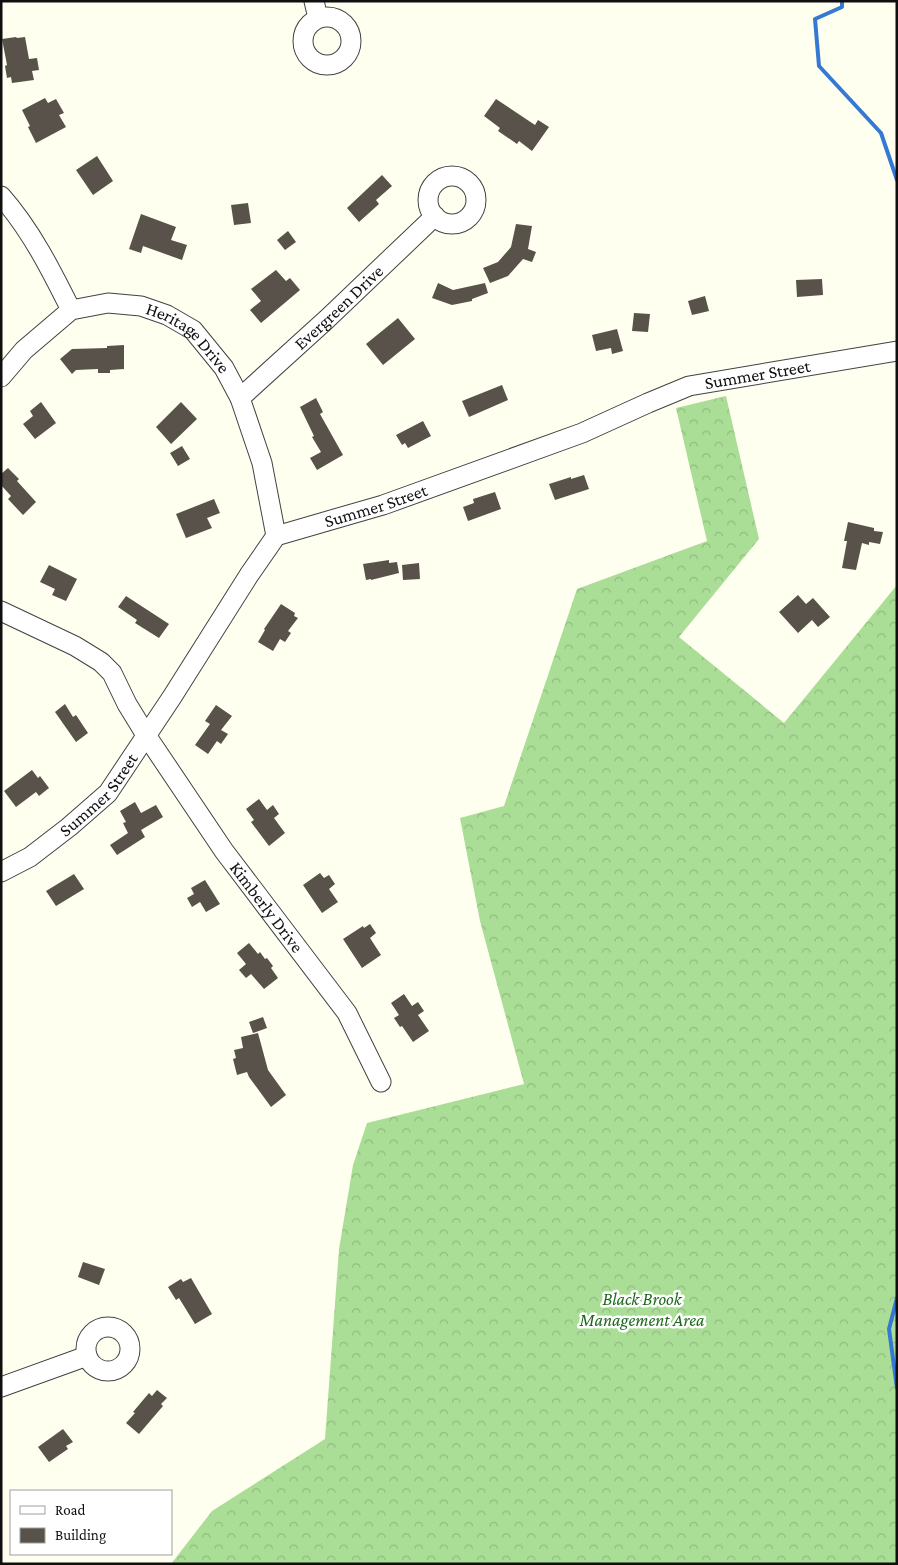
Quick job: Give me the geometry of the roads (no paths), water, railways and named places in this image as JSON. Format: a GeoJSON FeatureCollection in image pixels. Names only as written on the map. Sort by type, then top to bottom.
{"type":"FeatureCollection","features":[{"type":"Feature","properties":{"kind":"street"},"geometry":{"type":"LineString","coordinates":[[1,196],[12,208],[37,244],[71,310],[24,350],[1,377]]}},
{"type":"Feature","properties":{"kind":"street","name":"Evergreen Drive"},"geometry":{"type":"LineString","coordinates":[[240,398],[327,320],[435,216]]}},
{"type":"Feature","properties":{"kind":"street","name":"Heritage Drive"},"geometry":{"type":"LineString","coordinates":[[71,310],[108,304],[141,306],[167,315],[193,330],[224,368],[240,398],[262,463],[276,536]]}},
{"type":"Feature","properties":{"kind":"street","name":"Summer Street"},"geometry":{"type":"LineString","coordinates":[[1,872],[30,857],[69,828],[108,793],[276,536],[383,505],[582,433],[648,402],[689,386],[897,351]]}},
{"type":"Feature","properties":{"kind":"street"},"geometry":{"type":"LineString","coordinates":[[1,611],[75,646],[101,662],[112,673],[127,704],[146,735]]}},
{"type":"Feature","properties":{"kind":"street","name":"Kimberly Drive"},"geometry":{"type":"LineString","coordinates":[[146,735],[224,851],[347,1012],[381,1082]]}},
{"type":"Feature","properties":{"kind":"street"},"geometry":{"type":"LineString","coordinates":[[1,1387],[87,1356]]}},
{"type":"Feature","properties":{"kind":"waterway"},"geometry":{"type":"LineString","coordinates":[[842,1],[842,7],[815,19],[819,66],[881,133],[897,180]]}},
{"type":"Feature","properties":{"kind":"waterway"},"geometry":{"type":"LineString","coordinates":[[897,1298],[889,1329],[897,1388]]}},
{"type":"Feature","properties":{"kind":"park label","name":"Black Brook Management Area"},"geometry":{"type":"Point","coordinates":[642,1309]}}]}
